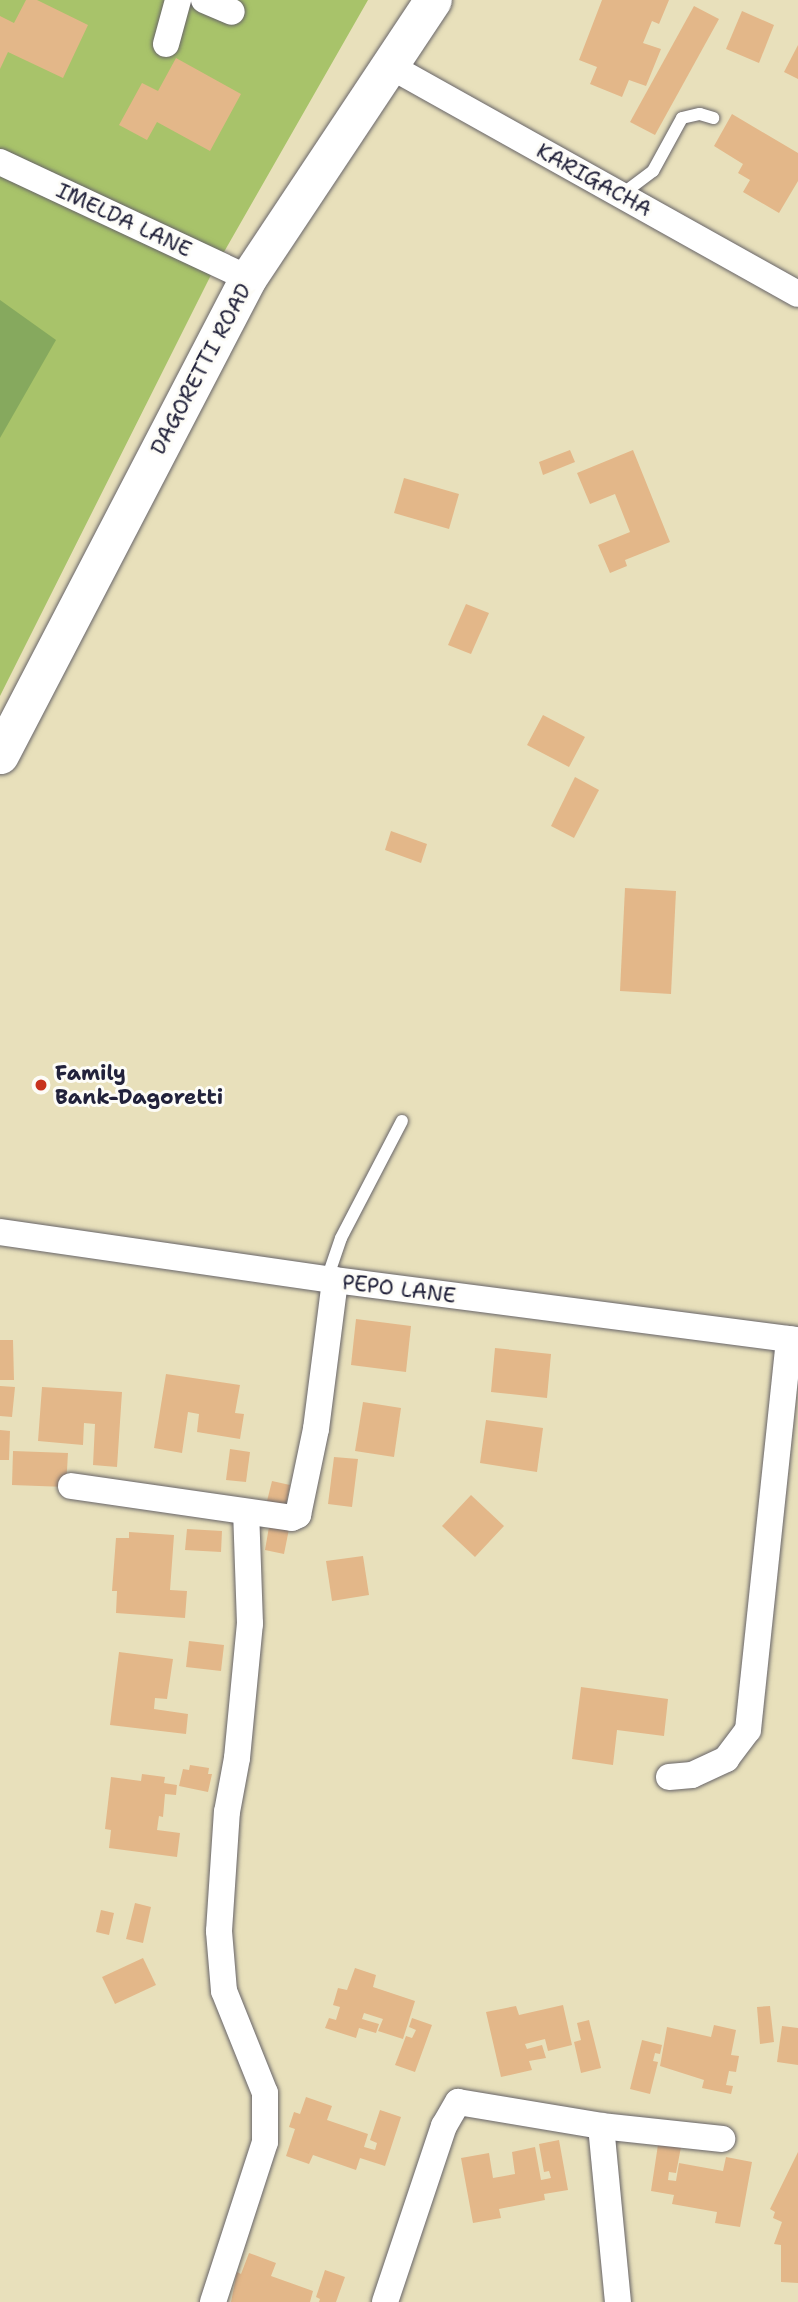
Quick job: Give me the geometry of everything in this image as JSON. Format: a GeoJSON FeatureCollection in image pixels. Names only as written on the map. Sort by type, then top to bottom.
{"type":"FeatureCollection","features":[{"type":"Feature","properties":{"kind":"main road","name":"DAGORETTI ROAD"},"geometry":{"type":"LineString","coordinates":[[0,755],[248,278],[433,0]]}},
{"type":"Feature","properties":{"kind":"street"},"geometry":{"type":"LineString","coordinates":[[166,44],[178,0]]}},
{"type":"Feature","properties":{"kind":"street"},"geometry":{"type":"LineString","coordinates":[[204,0],[232,12]]}},
{"type":"Feature","properties":{"kind":"street","name":"KARIGACHA"},"geometry":{"type":"LineString","coordinates":[[390,66],[798,294]]}},
{"type":"Feature","properties":{"kind":"street","name":"IMELDA LANE"},"geometry":{"type":"LineString","coordinates":[[0,162],[248,278]]}},
{"type":"Feature","properties":{"kind":"street","name":"PEPO LANE"},"geometry":{"type":"LineString","coordinates":[[0,1232],[331,1280],[793,1340]]}},
{"type":"Feature","properties":{"kind":"street"},"geometry":{"type":"LineString","coordinates":[[71,1486],[292,1518],[298,1515],[302,1506],[331,1280]]}},
{"type":"Feature","properties":{"kind":"street"},"geometry":{"type":"LineString","coordinates":[[669,1777],[692,1775],[726,1759],[748,1730],[793,1340]]}},
{"type":"Feature","properties":{"kind":"street"},"geometry":{"type":"LineString","coordinates":[[213,2302],[265,2142],[265,2093],[224,1991],[219,1931],[227,1812],[237,1758],[250,1624],[246,1512]]}},
{"type":"Feature","properties":{"kind":"street"},"geometry":{"type":"LineString","coordinates":[[385,2302],[444,2126],[458,2102],[601,2126],[722,2140]]}},
{"type":"Feature","properties":{"kind":"street"},"geometry":{"type":"LineString","coordinates":[[601,2126],[618,2302]]}},
{"type":"Feature","properties":{"kind":"lane"},"geometry":{"type":"LineString","coordinates":[[621,195],[653,171],[682,118],[700,114],[713,118]]}},
{"type":"Feature","properties":{"kind":"lane"},"geometry":{"type":"LineString","coordinates":[[331,1280],[341,1238],[402,1121]]}},
{"type":"Feature","properties":{"kind":"green space"},"geometry":{"type":"Polygon","coordinates":[[[0,0],[368,0],[212,273],[0,696],[0,0]]]}},
{"type":"Feature","properties":{"kind":"green space"},"geometry":{"type":"Polygon","coordinates":[[[0,300],[56,340],[0,438],[0,300]]]}},
{"type":"Feature","properties":{"kind":"building"},"geometry":{"type":"Polygon","coordinates":[[[26,0],[37,0],[88,25],[63,78],[8,52],[0,69],[0,16],[14,23],[26,0]]]}},
{"type":"Feature","properties":{"kind":"building"},"geometry":{"type":"Polygon","coordinates":[[[602,0],[669,0],[659,24],[652,21],[643,43],[661,49],[646,86],[629,80],[622,97],[590,84],[597,67],[579,60],[602,0]]]}},
{"type":"Feature","properties":{"kind":"building"},"geometry":{"type":"Polygon","coordinates":[[[694,6],[719,19],[655,135],[630,122],[694,6]]]}},
{"type":"Feature","properties":{"kind":"building"},"geometry":{"type":"Polygon","coordinates":[[[742,11],[774,25],[759,63],[726,49],[742,11]]]}},
{"type":"Feature","properties":{"kind":"building"},"geometry":{"type":"Polygon","coordinates":[[[798,45],[798,79],[784,72],[798,45]]]}},
{"type":"Feature","properties":{"kind":"building"},"geometry":{"type":"Polygon","coordinates":[[[176,58],[241,94],[210,151],[157,122],[147,140],[119,125],[142,83],[158,91],[176,58]]]}},
{"type":"Feature","properties":{"kind":"building"},"geometry":{"type":"Polygon","coordinates":[[[732,114],[798,153],[798,181],[779,213],[743,192],[750,180],[738,173],[743,164],[714,146],[732,114]]]}},
{"type":"Feature","properties":{"kind":"building"},"geometry":{"type":"Polygon","coordinates":[[[570,450],[575,462],[543,475],[539,462],[570,450]]]}},
{"type":"Feature","properties":{"kind":"building"},"geometry":{"type":"Polygon","coordinates":[[[633,450],[670,542],[625,560],[627,566],[610,573],[598,545],[630,532],[615,494],[590,504],[577,473],[633,450]]]}},
{"type":"Feature","properties":{"kind":"building"},"geometry":{"type":"Polygon","coordinates":[[[404,478],[459,494],[449,529],[394,513],[404,478]]]}},
{"type":"Feature","properties":{"kind":"building"},"geometry":{"type":"Polygon","coordinates":[[[466,604],[489,613],[471,654],[448,645],[466,604]]]}},
{"type":"Feature","properties":{"kind":"building"},"geometry":{"type":"Polygon","coordinates":[[[543,715],[585,737],[569,767],[527,745],[543,715]]]}},
{"type":"Feature","properties":{"kind":"building"},"geometry":{"type":"Polygon","coordinates":[[[575,777],[599,790],[574,838],[551,826],[575,777]]]}},
{"type":"Feature","properties":{"kind":"building"},"geometry":{"type":"Polygon","coordinates":[[[391,831],[427,844],[421,863],[385,850],[391,831]]]}},
{"type":"Feature","properties":{"kind":"building"},"geometry":{"type":"Polygon","coordinates":[[[625,888],[676,891],[671,994],[620,991],[625,888]]]}},
{"type":"Feature","properties":{"kind":"building"},"geometry":{"type":"Polygon","coordinates":[[[356,1319],[411,1326],[406,1372],[351,1365],[356,1319]]]}},
{"type":"Feature","properties":{"kind":"building"},"geometry":{"type":"Polygon","coordinates":[[[0,1340],[13,1340],[14,1380],[0,1380],[0,1340]]]}},
{"type":"Feature","properties":{"kind":"building"},"geometry":{"type":"Polygon","coordinates":[[[495,1348],[551,1354],[547,1398],[491,1392],[495,1348]]]}},
{"type":"Feature","properties":{"kind":"building"},"geometry":{"type":"Polygon","coordinates":[[[166,1374],[240,1385],[235,1413],[244,1414],[240,1439],[197,1432],[199,1414],[188,1412],[182,1453],[154,1448],[166,1374]]]}},
{"type":"Feature","properties":{"kind":"building"},"geometry":{"type":"Polygon","coordinates":[[[0,1386],[15,1387],[12,1417],[0,1416],[0,1386]]]}},
{"type":"Feature","properties":{"kind":"building"},"geometry":{"type":"Polygon","coordinates":[[[42,1387],[122,1392],[117,1467],[93,1465],[95,1424],[84,1423],[83,1445],[38,1441],[42,1387]]]}},
{"type":"Feature","properties":{"kind":"building"},"geometry":{"type":"Polygon","coordinates":[[[363,1402],[401,1408],[394,1457],[355,1451],[363,1402]]]}},
{"type":"Feature","properties":{"kind":"building"},"geometry":{"type":"Polygon","coordinates":[[[486,1420],[543,1428],[537,1472],[480,1463],[486,1420]]]}},
{"type":"Feature","properties":{"kind":"building"},"geometry":{"type":"Polygon","coordinates":[[[0,1430],[10,1431],[9,1460],[0,1460],[0,1430]]]}},
{"type":"Feature","properties":{"kind":"building"},"geometry":{"type":"Polygon","coordinates":[[[230,1449],[250,1452],[246,1482],[226,1480],[230,1449]]]}},
{"type":"Feature","properties":{"kind":"building"},"geometry":{"type":"Polygon","coordinates":[[[13,1451],[68,1453],[66,1487],[12,1485],[13,1451]]]}},
{"type":"Feature","properties":{"kind":"building"},"geometry":{"type":"Polygon","coordinates":[[[334,1457],[358,1459],[352,1507],[328,1504],[334,1457]]]}},
{"type":"Feature","properties":{"kind":"building"},"geometry":{"type":"Polygon","coordinates":[[[272,1481],[290,1485],[286,1505],[267,1501],[272,1481]]]}},
{"type":"Feature","properties":{"kind":"building"},"geometry":{"type":"Polygon","coordinates":[[[471,1495],[504,1526],[475,1557],[442,1526],[471,1495]]]}},
{"type":"Feature","properties":{"kind":"building"},"geometry":{"type":"Polygon","coordinates":[[[270,1521],[290,1524],[284,1554],[265,1550],[270,1521]]]}},
{"type":"Feature","properties":{"kind":"building"},"geometry":{"type":"Polygon","coordinates":[[[187,1529],[222,1531],[221,1552],[185,1550],[187,1529]]]}},
{"type":"Feature","properties":{"kind":"building"},"geometry":{"type":"Polygon","coordinates":[[[129,1532],[174,1535],[170,1590],[187,1591],[185,1618],[116,1613],[117,1591],[112,1591],[116,1538],[129,1538],[129,1532]]]}},
{"type":"Feature","properties":{"kind":"building"},"geometry":{"type":"Polygon","coordinates":[[[363,1556],[369,1595],[332,1601],[326,1561],[363,1556]]]}},
{"type":"Feature","properties":{"kind":"building"},"geometry":{"type":"Polygon","coordinates":[[[189,1641],[224,1645],[221,1671],[186,1667],[189,1641]]]}},
{"type":"Feature","properties":{"kind":"building"},"geometry":{"type":"Polygon","coordinates":[[[119,1652],[173,1659],[167,1699],[155,1698],[154,1709],[188,1714],[186,1734],[110,1725],[119,1652]]]}},
{"type":"Feature","properties":{"kind":"building"},"geometry":{"type":"Polygon","coordinates":[[[581,1687],[668,1699],[664,1736],[617,1730],[613,1765],[572,1759],[581,1687]]]}},
{"type":"Feature","properties":{"kind":"building"},"geometry":{"type":"Polygon","coordinates":[[[190,1765],[209,1768],[208,1774],[212,1774],[208,1792],[179,1786],[183,1769],[189,1770],[190,1765]]]}},
{"type":"Feature","properties":{"kind":"building"},"geometry":{"type":"Polygon","coordinates":[[[142,1774],[165,1777],[164,1783],[177,1785],[176,1795],[165,1794],[163,1817],[159,1816],[157,1830],[180,1833],[177,1857],[109,1848],[111,1830],[105,1829],[111,1777],[141,1781],[142,1774]]]}},
{"type":"Feature","properties":{"kind":"building"},"geometry":{"type":"Polygon","coordinates":[[[135,1903],[151,1907],[143,1943],[126,1939],[135,1903]]]}},
{"type":"Feature","properties":{"kind":"building"},"geometry":{"type":"Polygon","coordinates":[[[101,1910],[114,1913],[109,1935],[96,1932],[101,1910]]]}},
{"type":"Feature","properties":{"kind":"building"},"geometry":{"type":"Polygon","coordinates":[[[143,1958],[156,1985],[115,2004],[102,1977],[143,1958]]]}},
{"type":"Feature","properties":{"kind":"building"},"geometry":{"type":"Polygon","coordinates":[[[355,1968],[376,1975],[373,1987],[415,2001],[403,2039],[378,2031],[383,2019],[364,2013],[362,2019],[379,2024],[376,2033],[359,2028],[356,2038],[325,2028],[329,2018],[336,2020],[340,2007],[333,2005],[338,1988],[347,1990],[355,1968]]]}},
{"type":"Feature","properties":{"kind":"building"},"geometry":{"type":"Polygon","coordinates":[[[563,2005],[572,2045],[548,2051],[545,2039],[525,2044],[527,2049],[542,2045],[546,2058],[529,2061],[532,2070],[501,2077],[486,2012],[516,2006],[519,2015],[563,2005]]]}},
{"type":"Feature","properties":{"kind":"building"},"geometry":{"type":"Polygon","coordinates":[[[770,2006],[774,2042],[760,2044],[757,2007],[770,2006]]]}},
{"type":"Feature","properties":{"kind":"building"},"geometry":{"type":"Polygon","coordinates":[[[412,2018],[432,2025],[415,2072],[395,2065],[406,2036],[412,2038],[416,2030],[409,2027],[412,2018]]]}},
{"type":"Feature","properties":{"kind":"building"},"geometry":{"type":"Polygon","coordinates":[[[589,2020],[601,2068],[581,2073],[574,2042],[581,2040],[577,2023],[589,2020]]]}},
{"type":"Feature","properties":{"kind":"building"},"geometry":{"type":"Polygon","coordinates":[[[714,2025],[736,2030],[731,2055],[739,2056],[736,2072],[729,2071],[726,2085],[733,2086],[731,2094],[702,2088],[704,2080],[660,2066],[667,2027],[711,2037],[714,2025]]]}},
{"type":"Feature","properties":{"kind":"building"},"geometry":{"type":"Polygon","coordinates":[[[782,2026],[798,2028],[798,2065],[777,2062],[782,2026]]]}},
{"type":"Feature","properties":{"kind":"building"},"geometry":{"type":"Polygon","coordinates":[[[642,2040],[662,2045],[660,2054],[655,2053],[653,2061],[658,2062],[650,2094],[630,2089],[642,2040]]]}},
{"type":"Feature","properties":{"kind":"building"},"geometry":{"type":"Polygon","coordinates":[[[306,2097],[332,2106],[327,2120],[368,2134],[364,2147],[375,2150],[377,2143],[370,2140],[380,2110],[401,2117],[385,2166],[360,2158],[356,2170],[313,2155],[309,2164],[286,2156],[295,2129],[289,2127],[294,2112],[300,2114],[306,2097]]]}},
{"type":"Feature","properties":{"kind":"building"},"geometry":{"type":"Polygon","coordinates":[[[659,2138],[682,2142],[676,2173],[669,2172],[668,2180],[676,2181],[679,2163],[723,2171],[726,2157],[752,2162],[740,2227],[715,2223],[717,2212],[672,2204],[674,2195],[651,2191],[659,2138]]]}},
{"type":"Feature","properties":{"kind":"building"},"geometry":{"type":"Polygon","coordinates":[[[559,2140],[568,2190],[544,2194],[545,2200],[499,2209],[501,2218],[473,2223],[461,2158],[489,2153],[493,2178],[515,2174],[512,2152],[535,2147],[541,2180],[551,2178],[549,2171],[544,2172],[539,2144],[559,2140]]]}},
{"type":"Feature","properties":{"kind":"building"},"geometry":{"type":"Polygon","coordinates":[[[798,2152],[798,2283],[781,2282],[781,2245],[774,2244],[782,2222],[773,2218],[775,2212],[770,2209],[798,2152]]]}},
{"type":"Feature","properties":{"kind":"building"},"geometry":{"type":"Polygon","coordinates":[[[249,2253],[276,2263],[271,2276],[313,2291],[310,2302],[231,2302],[237,2272],[241,2274],[249,2253]]]}},
{"type":"Feature","properties":{"kind":"building"},"geometry":{"type":"Polygon","coordinates":[[[325,2270],[345,2277],[336,2302],[319,2302],[320,2299],[316,2297],[325,2270]]]}},
{"type":"Feature","properties":{"kind":"place","name":"Family Bank-Dagoretti"},"geometry":{"type":"Point","coordinates":[41,1085]}}]}
